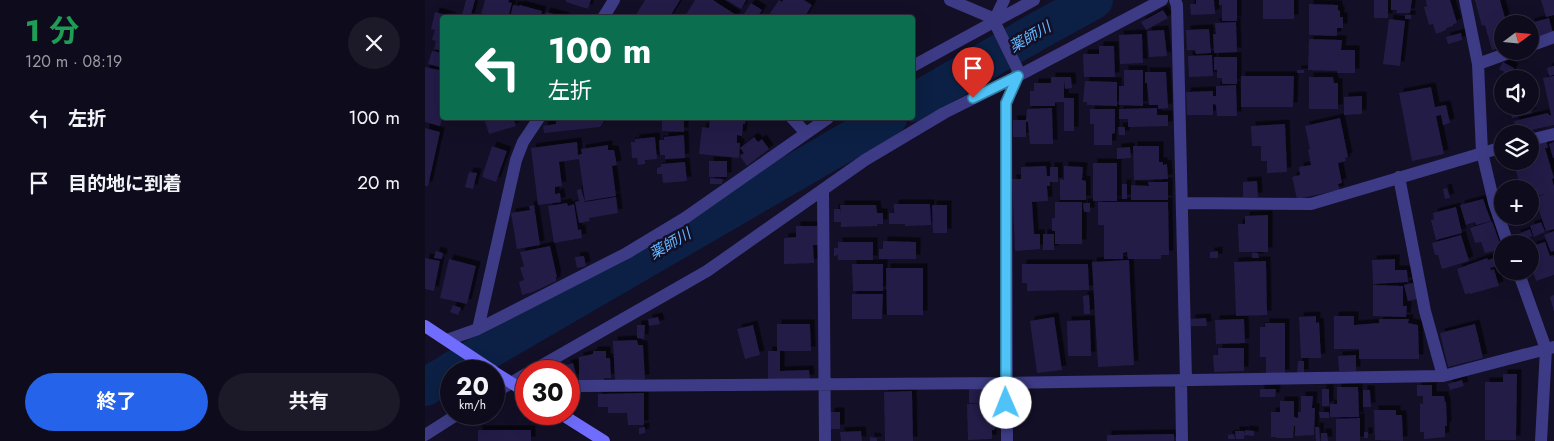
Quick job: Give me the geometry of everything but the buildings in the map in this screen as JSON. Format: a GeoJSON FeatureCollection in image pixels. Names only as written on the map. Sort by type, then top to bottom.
{"type":"FeatureCollection","features":[{"type":"Feature","properties":{"kind":"street"},"geometry":{"type":"LineString","coordinates":[[605,15],[614,0]]}},
{"type":"Feature","properties":{"kind":"street"},"geometry":{"type":"LineString","coordinates":[[950,0],[996,24],[1018,72],[1006,103],[1007,441]]}},
{"type":"Feature","properties":{"kind":"street"},"geometry":{"type":"LineString","coordinates":[[996,24],[1004,0]]}},
{"type":"Feature","properties":{"kind":"street"},"geometry":{"type":"LineString","coordinates":[[915,65],[996,24],[1034,0]]}},
{"type":"Feature","properties":{"kind":"street"},"geometry":{"type":"LineString","coordinates":[[550,360],[707,271],[865,160],[944,113],[1018,72],[1162,0]]}},
{"type":"Feature","properties":{"kind":"street"},"geometry":{"type":"LineString","coordinates":[[1175,0],[1177,5],[1182,203],[1182,441]]}},
{"type":"Feature","properties":{"kind":"street"},"geometry":{"type":"LineString","coordinates":[[1465,0],[1478,64],[1483,152],[1494,203],[1506,235]]}},
{"type":"Feature","properties":{"kind":"street"},"geometry":{"type":"LineString","coordinates":[[1539,43],[1554,37]]}},
{"type":"Feature","properties":{"kind":"street"},"geometry":{"type":"LineString","coordinates":[[1478,64],[1494,58]]}},
{"type":"Feature","properties":{"kind":"street"},"geometry":{"type":"LineString","coordinates":[[477,329],[516,160],[523,142],[538,120]]}},
{"type":"Feature","properties":{"kind":"street"},"geometry":{"type":"LineString","coordinates":[[794,120],[805,132]]}},
{"type":"Feature","properties":{"kind":"street"},"geometry":{"type":"LineString","coordinates":[[447,340],[477,329],[643,243],[685,218],[825,120]]}},
{"type":"Feature","properties":{"kind":"street"},"geometry":{"type":"LineString","coordinates":[[1539,138],[1554,134]]}},
{"type":"Feature","properties":{"kind":"street"},"geometry":{"type":"LineString","coordinates":[[1182,203],[1311,204],[1494,149]]}},
{"type":"Feature","properties":{"kind":"street"},"geometry":{"type":"LineString","coordinates":[[1399,177],[1425,311],[1443,376]]}},
{"type":"Feature","properties":{"kind":"street"},"geometry":{"type":"LineString","coordinates":[[823,190],[825,441]]}},
{"type":"Feature","properties":{"kind":"street"},"geometry":{"type":"LineString","coordinates":[[1522,280],[1550,348],[1541,441]]}},
{"type":"Feature","properties":{"kind":"street"},"geometry":{"type":"LineString","coordinates":[[425,326],[477,360]]}},
{"type":"Feature","properties":{"kind":"street"},"geometry":{"type":"LineString","coordinates":[[580,386],[1006,384],[1443,376],[1550,348]]}},
{"type":"Feature","properties":{"kind":"street"},"geometry":{"type":"LineString","coordinates":[[425,435],[441,425]]}},
{"type":"Feature","properties":{"kind":"street"},"geometry":{"type":"LineString","coordinates":[[579,425],[604,441]]}},
{"type":"Feature","properties":{"kind":"waterway","name":"薬師川"},"geometry":{"type":"LineString","coordinates":[[915,102],[1094,0]]}},
{"type":"Feature","properties":{"kind":"waterway","name":"薬師川"},"geometry":{"type":"LineString","coordinates":[[471,360],[885,120]]}},
{"type":"Feature","properties":{"kind":"waterway","name":"薬師川"},"geometry":{"type":"LineString","coordinates":[[425,387],[440,378]]}},
{"type":"Feature","properties":{"kind":"route"},"geometry":{"type":"LineString","coordinates":[[973,98],[1018,76],[1006,103],[1006,403]]}}]}
